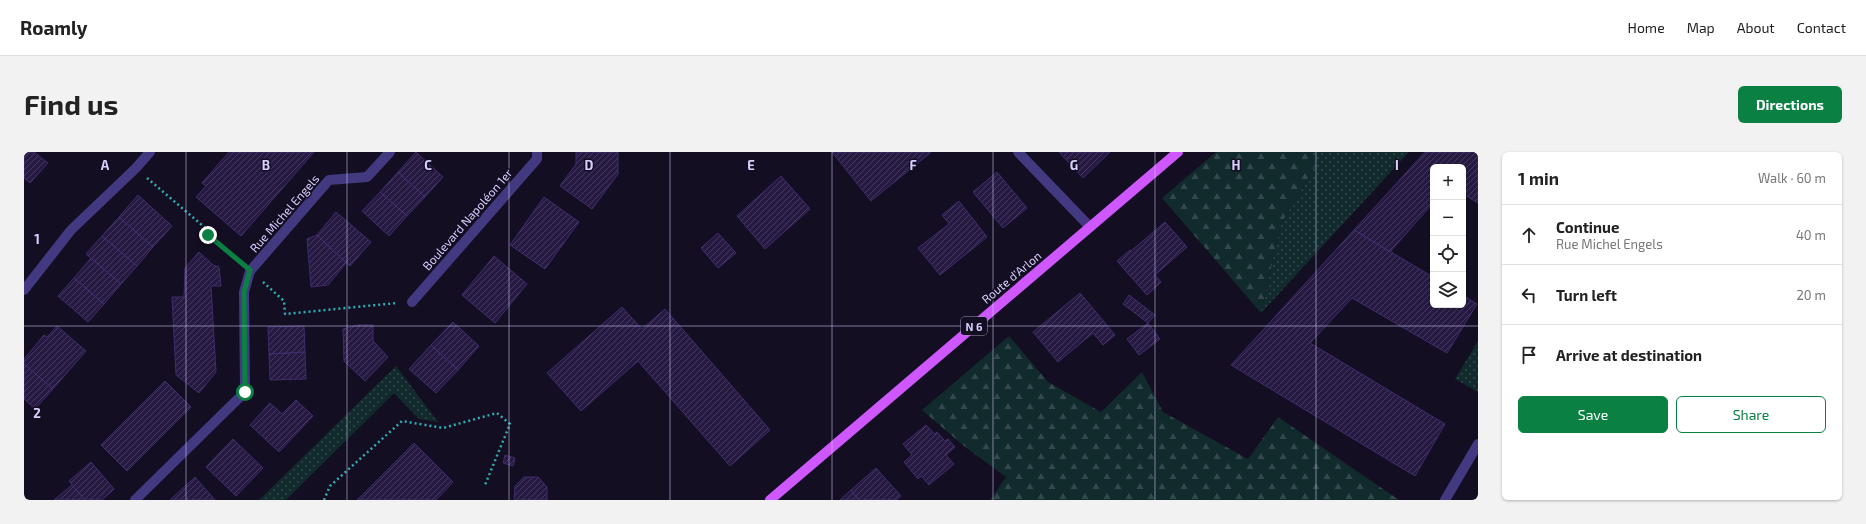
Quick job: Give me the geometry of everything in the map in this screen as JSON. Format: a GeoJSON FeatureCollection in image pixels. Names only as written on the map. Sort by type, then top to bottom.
{"type":"FeatureCollection","features":[{"type":"Feature","properties":{"kind":"main road","name":"Route d'Arlon"},"geometry":{"type":"LineString","coordinates":[[770,500],[1178,152]]}},
{"type":"Feature","properties":{"kind":"street"},"geometry":{"type":"LineString","coordinates":[[24,290],[71,230],[136,168],[150,152]]}},
{"type":"Feature","properties":{"kind":"street","name":"Rue Michel Engels"},"geometry":{"type":"LineString","coordinates":[[135,500],[245,392],[244,292],[250,270],[329,180],[367,178],[390,152]]}},
{"type":"Feature","properties":{"kind":"street","name":"Boulevard Napoléon 1er"},"geometry":{"type":"LineString","coordinates":[[412,302],[537,159],[537,152]]}},
{"type":"Feature","properties":{"kind":"street"},"geometry":{"type":"LineString","coordinates":[[1018,152],[1090,227]]}},
{"type":"Feature","properties":{"kind":"street"},"geometry":{"type":"LineString","coordinates":[[1445,500],[1478,444]]}},
{"type":"Feature","properties":{"kind":"path"},"geometry":{"type":"LineString","coordinates":[[136,168],[210,232],[208,235],[284,301],[285,314],[412,302]]}},
{"type":"Feature","properties":{"kind":"path"},"geometry":{"type":"LineString","coordinates":[[324,500],[330,486],[402,421],[443,428],[497,413],[510,424],[485,485]]}},
{"type":"Feature","properties":{"kind":"green space"},"geometry":{"type":"Polygon","coordinates":[[[1216,152],[1308,152],[1316,165],[1281,224],[1261,313],[1162,198],[1216,152]]]}},
{"type":"Feature","properties":{"kind":"green space"},"geometry":{"type":"Polygon","coordinates":[[[1308,152],[1409,152],[1261,313],[1281,224],[1316,165],[1308,152]]]}},
{"type":"Feature","properties":{"kind":"green space"},"geometry":{"type":"Polygon","coordinates":[[[1009,336],[1048,382],[1101,412],[1142,372],[1163,412],[1248,459],[1278,417],[1399,500],[990,500],[1006,477],[964,446],[922,410],[1009,336]]]}},
{"type":"Feature","properties":{"kind":"green space"},"geometry":{"type":"Polygon","coordinates":[[[1478,341],[1478,392],[1455,379],[1478,341]]]}},
{"type":"Feature","properties":{"kind":"green space"},"geometry":{"type":"Polygon","coordinates":[[[396,366],[438,422],[419,419],[394,393],[286,500],[259,500],[396,366]]]}},
{"type":"Feature","properties":{"kind":"building"},"geometry":{"type":"Polygon","coordinates":[[[24,152],[34,152],[48,163],[30,183],[24,178],[24,152]]]}},
{"type":"Feature","properties":{"kind":"building"},"geometry":{"type":"Polygon","coordinates":[[[229,152],[314,152],[241,236],[196,197],[206,186],[202,183],[229,152]]]}},
{"type":"Feature","properties":{"kind":"building"},"geometry":{"type":"Polygon","coordinates":[[[416,152],[443,177],[425,197],[398,172],[416,152]]]}},
{"type":"Feature","properties":{"kind":"building"},"geometry":{"type":"Polygon","coordinates":[[[576,152],[618,152],[618,174],[592,209],[560,186],[576,164],[576,152]]]}},
{"type":"Feature","properties":{"kind":"building"},"geometry":{"type":"Polygon","coordinates":[[[832,152],[930,152],[930,153],[871,201],[832,152]]]}},
{"type":"Feature","properties":{"kind":"building"},"geometry":{"type":"Polygon","coordinates":[[[1059,152],[1110,152],[1083,178],[1059,152]]]}},
{"type":"Feature","properties":{"kind":"building"},"geometry":{"type":"Polygon","coordinates":[[[1425,152],[1478,152],[1478,203],[1466,196],[1466,164],[1430,164],[1430,206],[1390,252],[1354,230],[1425,152]]]}},
{"type":"Feature","properties":{"kind":"building"},"geometry":{"type":"Polygon","coordinates":[[[398,172],[425,197],[407,216],[380,192],[398,172]]]}},
{"type":"Feature","properties":{"kind":"building"},"geometry":{"type":"Polygon","coordinates":[[[997,172],[1027,208],[1003,228],[973,192],[997,172]]]}},
{"type":"Feature","properties":{"kind":"building"},"geometry":{"type":"Polygon","coordinates":[[[781,176],[810,209],[765,249],[737,216],[781,176]]]}},
{"type":"Feature","properties":{"kind":"building"},"geometry":{"type":"Polygon","coordinates":[[[380,192],[407,216],[389,236],[362,211],[380,192]]]}},
{"type":"Feature","properties":{"kind":"building"},"geometry":{"type":"Polygon","coordinates":[[[138,195],[172,226],[153,247],[119,217],[138,195]]]}},
{"type":"Feature","properties":{"kind":"building"},"geometry":{"type":"Polygon","coordinates":[[[544,197],[579,222],[545,269],[510,245],[544,197]]]}},
{"type":"Feature","properties":{"kind":"building"},"geometry":{"type":"Polygon","coordinates":[[[959,201],[987,237],[940,275],[918,248],[949,224],[942,215],[959,201]]]}},
{"type":"Feature","properties":{"kind":"building"},"geometry":{"type":"Polygon","coordinates":[[[336,212],[371,242],[350,266],[317,235],[336,212]]]}},
{"type":"Feature","properties":{"kind":"building"},"geometry":{"type":"Polygon","coordinates":[[[119,217],[153,247],[137,266],[102,236],[119,217]]]}},
{"type":"Feature","properties":{"kind":"building"},"geometry":{"type":"Polygon","coordinates":[[[1165,222],[1187,247],[1155,275],[1161,282],[1147,295],[1117,261],[1165,222]]]}},
{"type":"Feature","properties":{"kind":"building"},"geometry":{"type":"Polygon","coordinates":[[[1354,230],[1430,275],[1430,308],[1466,308],[1466,297],[1477,304],[1447,353],[1352,298],[1310,343],[1445,424],[1415,476],[1231,365],[1354,230]]]}},
{"type":"Feature","properties":{"kind":"building"},"geometry":{"type":"Polygon","coordinates":[[[718,233],[736,253],[718,268],[701,248],[718,233]]]}},
{"type":"Feature","properties":{"kind":"building"},"geometry":{"type":"Polygon","coordinates":[[[317,235],[346,263],[328,285],[311,287],[307,239],[317,235]]]}},
{"type":"Feature","properties":{"kind":"building"},"geometry":{"type":"Polygon","coordinates":[[[102,236],[137,266],[121,284],[86,254],[102,236]]]}},
{"type":"Feature","properties":{"kind":"building"},"geometry":{"type":"Polygon","coordinates":[[[199,252],[213,265],[219,267],[221,286],[211,286],[216,372],[199,393],[176,375],[172,297],[184,297],[185,268],[199,252]]]}},
{"type":"Feature","properties":{"kind":"building"},"geometry":{"type":"Polygon","coordinates":[[[494,256],[527,284],[495,323],[462,295],[494,256]]]}},
{"type":"Feature","properties":{"kind":"building"},"geometry":{"type":"Polygon","coordinates":[[[91,258],[121,284],[104,304],[74,278],[91,258]]]}},
{"type":"Feature","properties":{"kind":"building"},"geometry":{"type":"Polygon","coordinates":[[[74,278],[104,304],[88,322],[58,296],[74,278]]]}},
{"type":"Feature","properties":{"kind":"building"},"geometry":{"type":"Polygon","coordinates":[[[1080,293],[1115,335],[1103,345],[1093,333],[1058,362],[1033,332],[1080,293]]]}},
{"type":"Feature","properties":{"kind":"building"},"geometry":{"type":"Polygon","coordinates":[[[1129,295],[1155,315],[1148,323],[1123,304],[1129,295]]]}},
{"type":"Feature","properties":{"kind":"building"},"geometry":{"type":"Polygon","coordinates":[[[622,307],[642,329],[665,309],[770,430],[730,466],[638,361],[581,411],[547,373],[622,307]]]}},
{"type":"Feature","properties":{"kind":"building"},"geometry":{"type":"Polygon","coordinates":[[[453,322],[479,346],[458,370],[431,345],[453,322]]]}},
{"type":"Feature","properties":{"kind":"building"},"geometry":{"type":"Polygon","coordinates":[[[1148,323],[1160,339],[1139,355],[1127,339],[1148,323]]]}},
{"type":"Feature","properties":{"kind":"building"},"geometry":{"type":"Polygon","coordinates":[[[358,325],[373,325],[373,341],[388,357],[365,381],[344,361],[343,329],[358,325]]]}},
{"type":"Feature","properties":{"kind":"building"},"geometry":{"type":"Polygon","coordinates":[[[57,326],[86,351],[53,389],[24,364],[24,359],[44,335],[47,337],[57,326]]]}},
{"type":"Feature","properties":{"kind":"building"},"geometry":{"type":"Polygon","coordinates":[[[304,326],[305,352],[269,354],[268,327],[304,326]]]}},
{"type":"Feature","properties":{"kind":"building"},"geometry":{"type":"Polygon","coordinates":[[[431,345],[458,370],[436,393],[409,369],[431,345]]]}},
{"type":"Feature","properties":{"kind":"building"},"geometry":{"type":"Polygon","coordinates":[[[305,352],[306,379],[270,380],[269,354],[305,352]]]}},
{"type":"Feature","properties":{"kind":"building"},"geometry":{"type":"Polygon","coordinates":[[[24,364],[53,389],[35,409],[24,399],[24,364]]]}},
{"type":"Feature","properties":{"kind":"building"},"geometry":{"type":"Polygon","coordinates":[[[165,381],[191,407],[127,471],[101,445],[165,381]]]}},
{"type":"Feature","properties":{"kind":"building"},"geometry":{"type":"Polygon","coordinates":[[[296,400],[313,416],[279,452],[250,425],[270,403],[282,414],[296,400]]]}},
{"type":"Feature","properties":{"kind":"building"},"geometry":{"type":"Polygon","coordinates":[[[926,425],[935,434],[937,432],[945,441],[948,439],[955,447],[946,455],[954,464],[929,485],[921,476],[918,479],[904,462],[912,455],[903,444],[926,425]]]}},
{"type":"Feature","properties":{"kind":"building"},"geometry":{"type":"Polygon","coordinates":[[[233,439],[263,468],[236,496],[206,467],[233,439]]]}},
{"type":"Feature","properties":{"kind":"building"},"geometry":{"type":"Polygon","coordinates":[[[414,443],[453,482],[436,500],[357,500],[414,443]]]}},
{"type":"Feature","properties":{"kind":"building"},"geometry":{"type":"Polygon","coordinates":[[[505,455],[515,458],[513,466],[503,463],[505,455]]]}},
{"type":"Feature","properties":{"kind":"building"},"geometry":{"type":"Polygon","coordinates":[[[91,462],[114,489],[102,500],[85,500],[69,481],[91,462]]]}},
{"type":"Feature","properties":{"kind":"building"},"geometry":{"type":"Polygon","coordinates":[[[876,468],[901,496],[896,500],[859,500],[851,490],[876,468]]]}},
{"type":"Feature","properties":{"kind":"building"},"geometry":{"type":"Polygon","coordinates":[[[195,477],[215,500],[170,500],[195,477]]]}},
{"type":"Feature","properties":{"kind":"building"},"geometry":{"type":"Polygon","coordinates":[[[524,477],[538,477],[547,487],[547,500],[514,500],[515,486],[524,477]]]}},
{"type":"Feature","properties":{"kind":"building"},"geometry":{"type":"Polygon","coordinates":[[[72,485],[85,500],[54,500],[72,485]]]}},
{"type":"Feature","properties":{"kind":"building"},"geometry":{"type":"Polygon","coordinates":[[[851,490],[859,500],[840,500],[851,490]]]}},
{"type":"Feature","properties":{"kind":"route"},"geometry":{"type":"LineString","coordinates":[[208,235],[250,270],[244,292],[245,392]]}}]}
